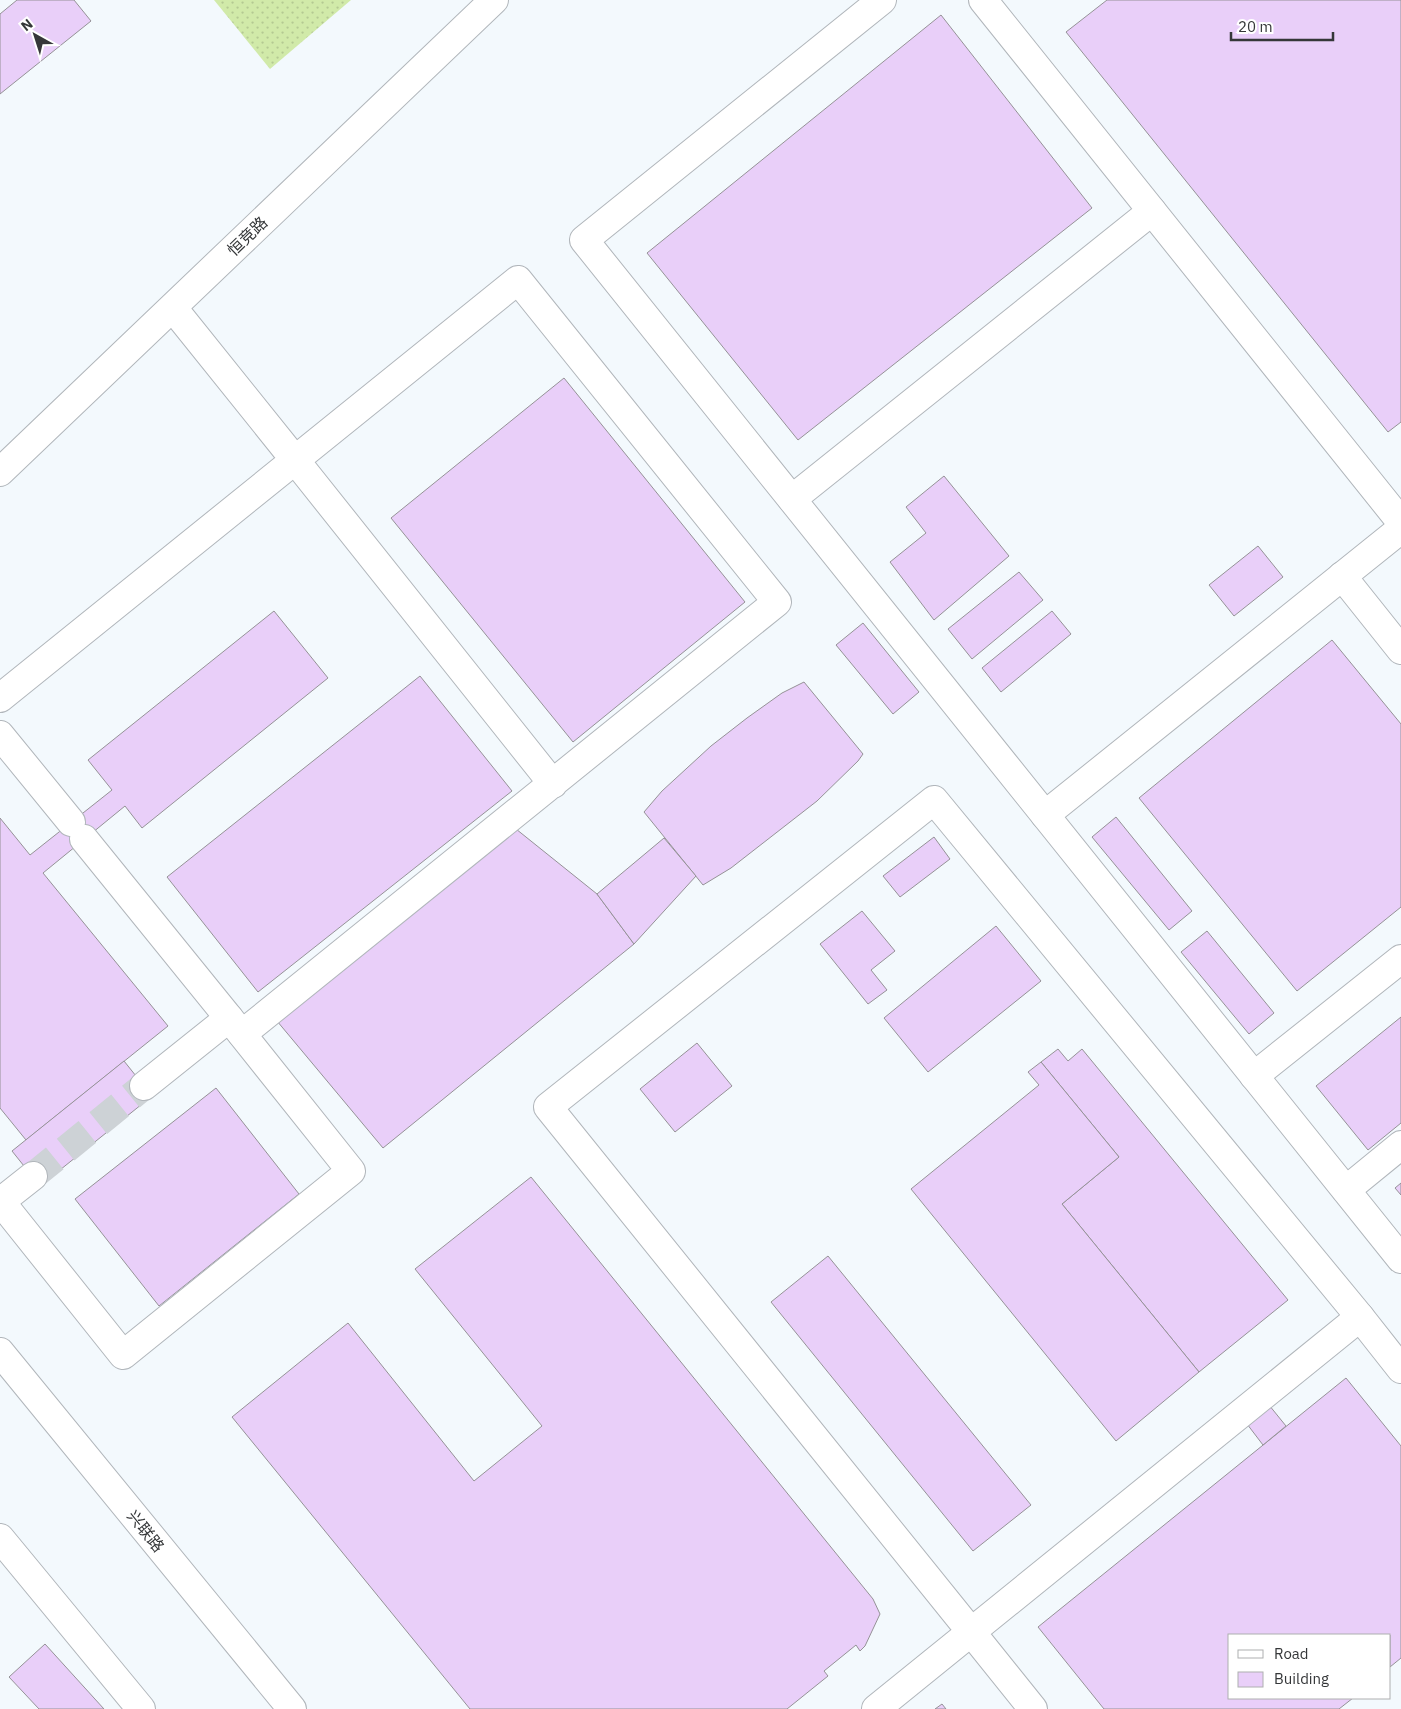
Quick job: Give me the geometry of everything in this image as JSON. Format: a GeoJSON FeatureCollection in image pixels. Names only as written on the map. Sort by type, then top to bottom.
{"type":"FeatureCollection","features":[{"type":"Feature","properties":{"kind":"street","name":"恒竞路"},"geometry":{"type":"LineString","coordinates":[[0,472],[494,0]]}},
{"type":"Feature","properties":{"kind":"street"},"geometry":{"type":"LineString","coordinates":[[882,0],[584,240],[1401,1259]]}},
{"type":"Feature","properties":{"kind":"street"},"geometry":{"type":"LineString","coordinates":[[983,0],[1401,522]]}},
{"type":"Feature","properties":{"kind":"street"},"geometry":{"type":"LineString","coordinates":[[792,499],[1152,211]]}},
{"type":"Feature","properties":{"kind":"street"},"geometry":{"type":"LineString","coordinates":[[0,698],[518,280],[778,602],[553,784],[235,1026],[144,1086]]}},
{"type":"Feature","properties":{"kind":"street"},"geometry":{"type":"LineString","coordinates":[[173,308],[553,784]]}},
{"type":"Feature","properties":{"kind":"street"},"geometry":{"type":"LineString","coordinates":[[1045,815],[1401,529]]}},
{"type":"Feature","properties":{"kind":"street"},"geometry":{"type":"LineString","coordinates":[[1342,576],[1401,650]]}},
{"type":"Feature","properties":{"kind":"street"},"geometry":{"type":"LineString","coordinates":[[0,735],[351,1170],[123,1354],[0,1202],[33,1176]]}},
{"type":"Feature","properties":{"kind":"street"},"geometry":{"type":"LineString","coordinates":[[1033,1709],[548,1107],[934,800],[1401,1369]]}},
{"type":"Feature","properties":{"kind":"street"},"geometry":{"type":"LineString","coordinates":[[1254,1076],[1401,959]]}},
{"type":"Feature","properties":{"kind":"street"},"geometry":{"type":"LineString","coordinates":[[1346,1190],[1401,1145]]}},
{"type":"Feature","properties":{"kind":"street"},"geometry":{"type":"LineString","coordinates":[[876,1709],[1360,1317]]}},
{"type":"Feature","properties":{"kind":"street","name":"兴联路"},"geometry":{"type":"LineString","coordinates":[[0,1352],[292,1709]]}},
{"type":"Feature","properties":{"kind":"street"},"geometry":{"type":"LineString","coordinates":[[0,1538],[141,1709]]}},
{"type":"Feature","properties":{"kind":"green space"},"geometry":{"type":"Polygon","coordinates":[[[214,0],[351,0],[270,69],[214,0]]]}},
{"type":"Feature","properties":{"kind":"building"},"geometry":{"type":"Polygon","coordinates":[[[17,0],[74,0],[91,21],[0,94],[0,14],[17,0]]]}},
{"type":"Feature","properties":{"kind":"building"},"geometry":{"type":"Polygon","coordinates":[[[1107,0],[1401,0],[1401,422],[1388,432],[1066,32],[1107,0]]]}},
{"type":"Feature","properties":{"kind":"building"},"geometry":{"type":"Polygon","coordinates":[[[941,15],[1092,208],[798,440],[647,253],[941,15]]]}},
{"type":"Feature","properties":{"kind":"building"},"geometry":{"type":"Polygon","coordinates":[[[564,378],[745,602],[573,742],[391,518],[564,378]]]}},
{"type":"Feature","properties":{"kind":"building"},"geometry":{"type":"Polygon","coordinates":[[[944,476],[1009,556],[934,620],[890,562],[926,533],[906,507],[944,476]]]}},
{"type":"Feature","properties":{"kind":"building"},"geometry":{"type":"Polygon","coordinates":[[[1258,546],[1283,577],[1234,616],[1209,585],[1258,546]]]}},
{"type":"Feature","properties":{"kind":"building"},"geometry":{"type":"Polygon","coordinates":[[[1019,572],[1043,600],[972,659],[948,629],[1019,572]]]}},
{"type":"Feature","properties":{"kind":"building"},"geometry":{"type":"Polygon","coordinates":[[[274,611],[328,678],[142,828],[125,806],[43,873],[168,1026],[26,1140],[0,1108],[0,818],[30,855],[112,790],[88,760],[274,611]]]}},
{"type":"Feature","properties":{"kind":"building"},"geometry":{"type":"Polygon","coordinates":[[[1052,611],[1071,634],[1001,692],[982,668],[1052,611]]]}},
{"type":"Feature","properties":{"kind":"building"},"geometry":{"type":"Polygon","coordinates":[[[863,623],[919,692],[893,714],[836,645],[863,623]]]}},
{"type":"Feature","properties":{"kind":"building"},"geometry":{"type":"Polygon","coordinates":[[[1332,640],[1401,724],[1401,907],[1297,991],[1139,798],[1332,640]]]}},
{"type":"Feature","properties":{"kind":"building"},"geometry":{"type":"Polygon","coordinates":[[[420,676],[512,791],[258,992],[167,877],[420,676]]]}},
{"type":"Feature","properties":{"kind":"building"},"geometry":{"type":"Polygon","coordinates":[[[804,682],[863,754],[817,801],[731,868],[703,885],[644,812],[662,791],[711,746],[782,693],[804,682]]]}},
{"type":"Feature","properties":{"kind":"building"},"geometry":{"type":"Polygon","coordinates":[[[1116,817],[1192,911],[1169,930],[1092,837],[1116,817]]]}},
{"type":"Feature","properties":{"kind":"building"},"geometry":{"type":"Polygon","coordinates":[[[516,829],[597,894],[634,944],[383,1148],[277,1021],[516,829]]]}},
{"type":"Feature","properties":{"kind":"building"},"geometry":{"type":"Polygon","coordinates":[[[934,837],[950,859],[900,897],[883,876],[934,837]]]}},
{"type":"Feature","properties":{"kind":"building"},"geometry":{"type":"Polygon","coordinates":[[[664,838],[696,876],[634,944],[597,894],[664,838]]]}},
{"type":"Feature","properties":{"kind":"building"},"geometry":{"type":"Polygon","coordinates":[[[862,911],[895,951],[871,970],[887,990],[868,1004],[820,944],[862,911]]]}},
{"type":"Feature","properties":{"kind":"building"},"geometry":{"type":"Polygon","coordinates":[[[996,926],[1041,981],[928,1072],[884,1018],[996,926]]]}},
{"type":"Feature","properties":{"kind":"building"},"geometry":{"type":"Polygon","coordinates":[[[1207,931],[1274,1013],[1249,1034],[1181,952],[1207,931]]]}},
{"type":"Feature","properties":{"kind":"building"},"geometry":{"type":"Polygon","coordinates":[[[1401,1017],[1401,1123],[1368,1150],[1316,1086],[1401,1017]]]}},
{"type":"Feature","properties":{"kind":"building"},"geometry":{"type":"Polygon","coordinates":[[[697,1043],[732,1086],[675,1132],[640,1089],[697,1043]]]}},
{"type":"Feature","properties":{"kind":"building"},"geometry":{"type":"Polygon","coordinates":[[[1058,1049],[1068,1061],[1082,1049],[1288,1300],[1199,1372],[1062,1204],[1119,1157],[1041,1062],[1058,1049]]]}},
{"type":"Feature","properties":{"kind":"building"},"geometry":{"type":"Polygon","coordinates":[[[124,1061],[152,1096],[40,1186],[12,1151],[124,1061]]]}},
{"type":"Feature","properties":{"kind":"building"},"geometry":{"type":"Polygon","coordinates":[[[1041,1062],[1119,1157],[1062,1204],[1199,1372],[1116,1441],[911,1189],[1039,1085],[1028,1072],[1041,1062]]]}},
{"type":"Feature","properties":{"kind":"building"},"geometry":{"type":"Polygon","coordinates":[[[216,1088],[299,1194],[159,1306],[75,1199],[216,1088]]]}},
{"type":"Feature","properties":{"kind":"building"},"geometry":{"type":"Polygon","coordinates":[[[531,1177],[873,1599],[880,1614],[865,1646],[860,1651],[856,1645],[824,1671],[828,1676],[787,1709],[470,1709],[232,1417],[348,1323],[474,1481],[542,1426],[415,1269],[531,1177]]]}},
{"type":"Feature","properties":{"kind":"building"},"geometry":{"type":"Polygon","coordinates":[[[1401,1183],[1401,1195],[1395,1188],[1401,1183]]]}},
{"type":"Feature","properties":{"kind":"building"},"geometry":{"type":"Polygon","coordinates":[[[828,1256],[1031,1505],[973,1551],[771,1302],[828,1256]]]}},
{"type":"Feature","properties":{"kind":"building"},"geometry":{"type":"Polygon","coordinates":[[[1346,1378],[1401,1446],[1401,1658],[1391,1666],[1391,1634],[1228,1634],[1228,1699],[1352,1699],[1339,1709],[1104,1709],[1038,1627],[1346,1378]]]}},
{"type":"Feature","properties":{"kind":"building"},"geometry":{"type":"Polygon","coordinates":[[[1269,1405],[1286,1426],[1263,1445],[1247,1424],[1269,1405]]]}},
{"type":"Feature","properties":{"kind":"building"},"geometry":{"type":"Polygon","coordinates":[[[45,1644],[104,1709],[39,1709],[9,1677],[45,1644]]]}},
{"type":"Feature","properties":{"kind":"building"},"geometry":{"type":"Polygon","coordinates":[[[942,1704],[946,1709],[935,1709],[942,1704]]]}},
{"type":"Feature","properties":{"kind":"tunnel"},"geometry":{"type":"LineString","coordinates":[[33,1176],[144,1086]]}}]}
